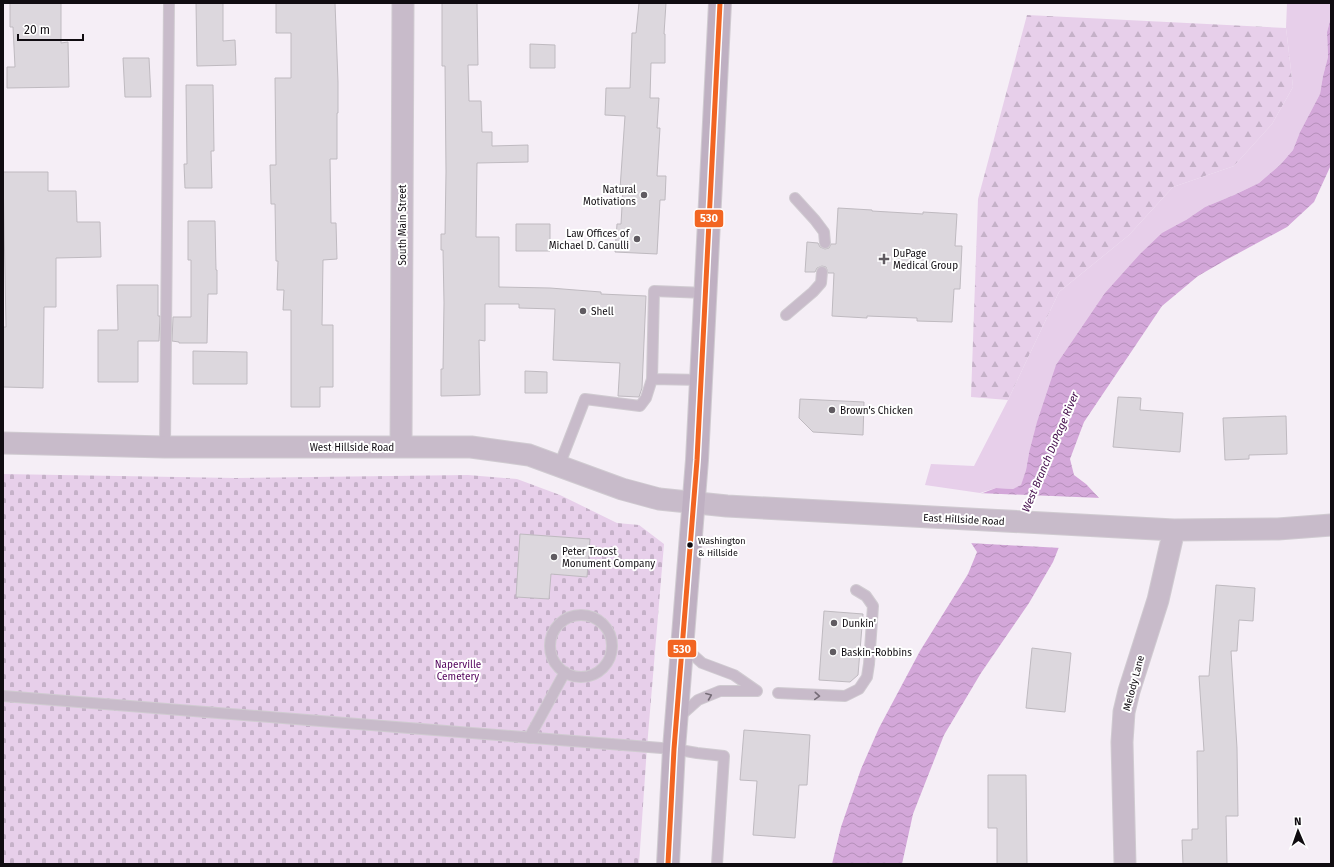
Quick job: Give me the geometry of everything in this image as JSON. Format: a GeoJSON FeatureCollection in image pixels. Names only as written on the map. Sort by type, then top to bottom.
{"type":"FeatureCollection","features":[{"type":"Feature","properties":{"kind":"main road"},"geometry":{"type":"LineString","coordinates":[[668,864],[674,749],[678,718],[697,460],[720,3]]}},
{"type":"Feature","properties":{"kind":"street","name":"South Main Street"},"geometry":{"type":"LineString","coordinates":[[401,447],[403,3]]}},
{"type":"Feature","properties":{"kind":"street","name":"West Hillside Road"},"geometry":{"type":"LineString","coordinates":[[3,443],[165,447],[471,447],[529,455],[622,488],[659,499],[693,502]]}},
{"type":"Feature","properties":{"kind":"street","name":"East Hillside Road"},"geometry":{"type":"LineString","coordinates":[[693,502],[735,506],[1174,530],[1278,529],[1331,525]]}},
{"type":"Feature","properties":{"kind":"street","name":"Melody Lane"},"geometry":{"type":"LineString","coordinates":[[1125,864],[1122,742],[1124,712],[1129,690],[1158,600],[1174,530]]}},
{"type":"Feature","properties":{"kind":"lane"},"geometry":{"type":"LineString","coordinates":[[165,447],[170,3]]}},
{"type":"Feature","properties":{"kind":"lane"},"geometry":{"type":"LineString","coordinates":[[796,198],[824,232],[825,243]]}},
{"type":"Feature","properties":{"kind":"lane"},"geometry":{"type":"LineString","coordinates":[[786,315],[814,292],[820,283],[822,272]]}},
{"type":"Feature","properties":{"kind":"lane"},"geometry":{"type":"LineString","coordinates":[[559,466],[586,399],[640,406],[646,398],[652,380],[654,291],[706,293]]}},
{"type":"Feature","properties":{"kind":"lane"},"geometry":{"type":"LineString","coordinates":[[652,380],[701,380]]}},
{"type":"Feature","properties":{"kind":"lane"},"geometry":{"type":"LineString","coordinates":[[778,693],[845,696],[859,689],[867,677],[873,606],[866,596],[856,590]]}},
{"type":"Feature","properties":{"kind":"lane"},"geometry":{"type":"LineString","coordinates":[[577,615],[598,619],[610,634],[612,653],[608,662],[602,670],[593,675],[584,677],[574,676],[565,672],[557,665],[552,656],[550,645],[552,635],[558,625],[566,618],[577,615]]}},
{"type":"Feature","properties":{"kind":"lane"},"geometry":{"type":"LineString","coordinates":[[678,718],[698,700],[720,691],[757,691],[734,675],[702,662],[683,646]]}},
{"type":"Feature","properties":{"kind":"lane"},"geometry":{"type":"LineString","coordinates":[[529,738],[565,672]]}},
{"type":"Feature","properties":{"kind":"lane"},"geometry":{"type":"LineString","coordinates":[[3,696],[674,749],[724,756],[717,864]]}},
{"type":"Feature","properties":{"kind":"green space"},"geometry":{"type":"Polygon","coordinates":[[[1287,3],[1331,3],[1331,17],[1327,32],[1328,57],[1320,94],[1300,132],[1293,150],[1280,165],[1259,183],[1205,207],[1186,220],[1029,453],[1021,486],[1013,489],[996,488],[980,493],[925,485],[931,464],[974,466],[1008,400],[1059,292],[1129,235],[1173,187],[1234,166],[1272,124],[1293,87],[1286,28],[1287,3]]]}},
{"type":"Feature","properties":{"kind":"green space"},"geometry":{"type":"Polygon","coordinates":[[[1027,15],[1286,28],[1293,87],[1272,124],[1234,166],[1173,187],[1129,235],[1059,292],[1008,400],[971,397],[978,199],[1027,15]]]}},
{"type":"Feature","properties":{"kind":"green space","name":"Naperville Cemetery"},"geometry":{"type":"Polygon","coordinates":[[[3,474],[235,478],[468,475],[517,479],[560,495],[617,523],[639,525],[664,544],[639,864],[3,864],[3,474]]]}},
{"type":"Feature","properties":{"kind":"water","name":"West Branch DuPage River"},"geometry":{"type":"Polygon","coordinates":[[[1331,17],[1331,165],[1314,202],[1287,227],[1198,276],[1162,306],[1084,422],[1070,459],[1074,475],[1086,484],[1100,499],[1059,547],[1053,562],[1029,603],[981,673],[944,735],[913,814],[902,864],[832,864],[841,827],[861,769],[879,728],[920,651],[968,574],[977,552],[968,538],[980,494],[996,488],[1013,489],[1021,485],[1037,422],[1056,365],[1105,293],[1140,254],[1162,233],[1186,220],[1205,207],[1259,183],[1280,165],[1293,150],[1300,132],[1320,94],[1328,57],[1327,32],[1331,17]]]}},
{"type":"Feature","properties":{"kind":"pier"},"geometry":{"type":"Polygon","coordinates":[[[978,493],[1102,499],[1099,514],[1061,548],[969,543],[966,538],[971,506],[978,493]]]}},
{"type":"Feature","properties":{"kind":"building"},"geometry":{"type":"Polygon","coordinates":[[[10,3],[61,3],[61,43],[68,42],[69,87],[7,88],[7,67],[15,67],[13,27],[10,27],[10,3]]]}},
{"type":"Feature","properties":{"kind":"building"},"geometry":{"type":"Polygon","coordinates":[[[196,3],[223,3],[223,41],[235,40],[236,65],[197,66],[196,3]]]}},
{"type":"Feature","properties":{"kind":"building"},"geometry":{"type":"Polygon","coordinates":[[[276,3],[335,3],[338,82],[337,159],[330,159],[331,223],[336,223],[337,259],[323,260],[322,325],[333,325],[333,387],[320,387],[320,407],[291,407],[291,310],[283,310],[284,290],[277,290],[278,261],[276,261],[275,204],[271,204],[270,165],[276,165],[275,78],[291,78],[291,33],[276,33],[276,3]]]}},
{"type":"Feature","properties":{"kind":"building"},"geometry":{"type":"Polygon","coordinates":[[[442,3],[477,3],[478,65],[468,65],[469,101],[481,101],[482,132],[492,132],[492,146],[528,145],[528,162],[477,163],[476,237],[499,237],[499,287],[550,288],[601,292],[601,294],[646,296],[642,388],[639,397],[618,396],[620,363],[553,360],[555,309],[519,308],[519,304],[485,304],[485,341],[479,340],[480,395],[441,396],[444,303],[443,250],[441,250],[441,234],[445,234],[446,172],[445,66],[442,66],[442,3]]]}},
{"type":"Feature","properties":{"kind":"building"},"geometry":{"type":"Polygon","coordinates":[[[639,3],[666,3],[664,34],[665,63],[651,63],[650,98],[659,98],[657,128],[660,128],[657,176],[666,176],[665,200],[660,200],[657,254],[615,252],[617,224],[621,224],[623,189],[620,189],[625,116],[605,115],[606,88],[630,88],[632,33],[636,33],[639,3]]]}},
{"type":"Feature","properties":{"kind":"building"},"geometry":{"type":"Polygon","coordinates":[[[530,44],[555,45],[555,68],[530,68],[530,44]]]}},
{"type":"Feature","properties":{"kind":"building"},"geometry":{"type":"Polygon","coordinates":[[[123,58],[149,58],[151,97],[125,97],[123,58]]]}},
{"type":"Feature","properties":{"kind":"building"},"geometry":{"type":"Polygon","coordinates":[[[186,85],[213,85],[214,151],[211,151],[212,188],[185,188],[184,164],[187,164],[186,85]]]}},
{"type":"Feature","properties":{"kind":"building"},"geometry":{"type":"Polygon","coordinates":[[[3,172],[48,172],[48,191],[76,191],[77,222],[100,222],[101,257],[56,258],[56,307],[44,307],[43,388],[3,387],[3,327],[6,327],[3,172]]]}},
{"type":"Feature","properties":{"kind":"building","name":"DuPage Medical Group"},"geometry":{"type":"Polygon","coordinates":[[[838,208],[923,214],[923,212],[957,214],[955,246],[962,246],[960,289],[954,289],[952,322],[917,321],[917,318],[832,316],[834,273],[828,273],[826,267],[822,266],[817,268],[815,272],[805,272],[807,242],[818,243],[820,247],[825,249],[829,248],[831,244],[836,244],[838,208]]]}},
{"type":"Feature","properties":{"kind":"building"},"geometry":{"type":"Polygon","coordinates":[[[188,221],[215,221],[217,294],[208,294],[207,343],[179,343],[172,341],[173,317],[191,317],[191,260],[188,260],[188,221]]]}},
{"type":"Feature","properties":{"kind":"building"},"geometry":{"type":"Polygon","coordinates":[[[516,224],[550,224],[550,251],[516,251],[516,224]]]}},
{"type":"Feature","properties":{"kind":"building"},"geometry":{"type":"Polygon","coordinates":[[[117,285],[158,285],[158,316],[160,316],[159,341],[138,341],[138,382],[98,382],[98,330],[118,330],[117,285]]]}},
{"type":"Feature","properties":{"kind":"building"},"geometry":{"type":"Polygon","coordinates":[[[193,351],[247,352],[247,384],[193,384],[193,351]]]}},
{"type":"Feature","properties":{"kind":"building"},"geometry":{"type":"Polygon","coordinates":[[[525,371],[547,372],[547,393],[525,393],[525,371]]]}},
{"type":"Feature","properties":{"kind":"building"},"geometry":{"type":"Polygon","coordinates":[[[1118,397],[1141,398],[1140,410],[1183,413],[1180,452],[1113,447],[1118,397]]]}},
{"type":"Feature","properties":{"kind":"building","name":"Brown's Chicken"},"geometry":{"type":"Polygon","coordinates":[[[800,399],[864,402],[863,435],[813,432],[799,418],[800,399]]]}},
{"type":"Feature","properties":{"kind":"building"},"geometry":{"type":"Polygon","coordinates":[[[1286,416],[1287,454],[1249,455],[1249,459],[1225,460],[1223,418],[1286,416]]]}},
{"type":"Feature","properties":{"kind":"building","name":"Peter Troost Monument Company"},"geometry":{"type":"Polygon","coordinates":[[[520,534],[590,539],[587,577],[551,574],[549,599],[516,597],[520,534]]]}},
{"type":"Feature","properties":{"kind":"building"},"geometry":{"type":"Polygon","coordinates":[[[1216,585],[1255,588],[1253,621],[1239,620],[1237,651],[1231,651],[1237,748],[1238,816],[1226,816],[1227,864],[1183,864],[1182,840],[1192,840],[1192,829],[1198,829],[1197,751],[1204,751],[1199,676],[1209,676],[1216,585]]]}},
{"type":"Feature","properties":{"kind":"building"},"geometry":{"type":"Polygon","coordinates":[[[824,611],[863,614],[858,675],[850,682],[819,680],[824,611]]]}},
{"type":"Feature","properties":{"kind":"building"},"geometry":{"type":"Polygon","coordinates":[[[1032,648],[1071,653],[1065,712],[1026,708],[1032,648]]]}},
{"type":"Feature","properties":{"kind":"building"},"geometry":{"type":"Polygon","coordinates":[[[744,730],[810,735],[807,785],[799,785],[795,838],[753,835],[757,781],[740,780],[744,730]]]}},
{"type":"Feature","properties":{"kind":"building"},"geometry":{"type":"Polygon","coordinates":[[[988,775],[1026,775],[1027,864],[997,864],[997,828],[988,828],[988,775]]]}},
{"type":"Feature","properties":{"kind":"transit line","name":"530"},"geometry":{"type":"LineString","coordinates":[[668,864],[674,749],[697,460],[720,3]]}},
{"type":"Feature","properties":{"kind":"place","name":"Natural Motivations"},"geometry":{"type":"Point","coordinates":[644,195]}},
{"type":"Feature","properties":{"kind":"place","name":"Law Offices of Michael D. Canulli"},"geometry":{"type":"Point","coordinates":[637,239]}},
{"type":"Feature","properties":{"kind":"place","name":"DuPage Medical Group"},"geometry":{"type":"Point","coordinates":[884,259]}},
{"type":"Feature","properties":{"kind":"place","name":"Shell"},"geometry":{"type":"Point","coordinates":[583,311]}},
{"type":"Feature","properties":{"kind":"place","name":"Brown's Chicken"},"geometry":{"type":"Point","coordinates":[832,410]}},
{"type":"Feature","properties":{"kind":"place","name":"Washington & Hillside"},"geometry":{"type":"Point","coordinates":[690,545]}},
{"type":"Feature","properties":{"kind":"place","name":"Peter Troost Monument Company"},"geometry":{"type":"Point","coordinates":[554,557]}},
{"type":"Feature","properties":{"kind":"place","name":"Dunkin'"},"geometry":{"type":"Point","coordinates":[834,623]}},
{"type":"Feature","properties":{"kind":"place","name":"Baskin-Robbins"},"geometry":{"type":"Point","coordinates":[833,652]}}]}
